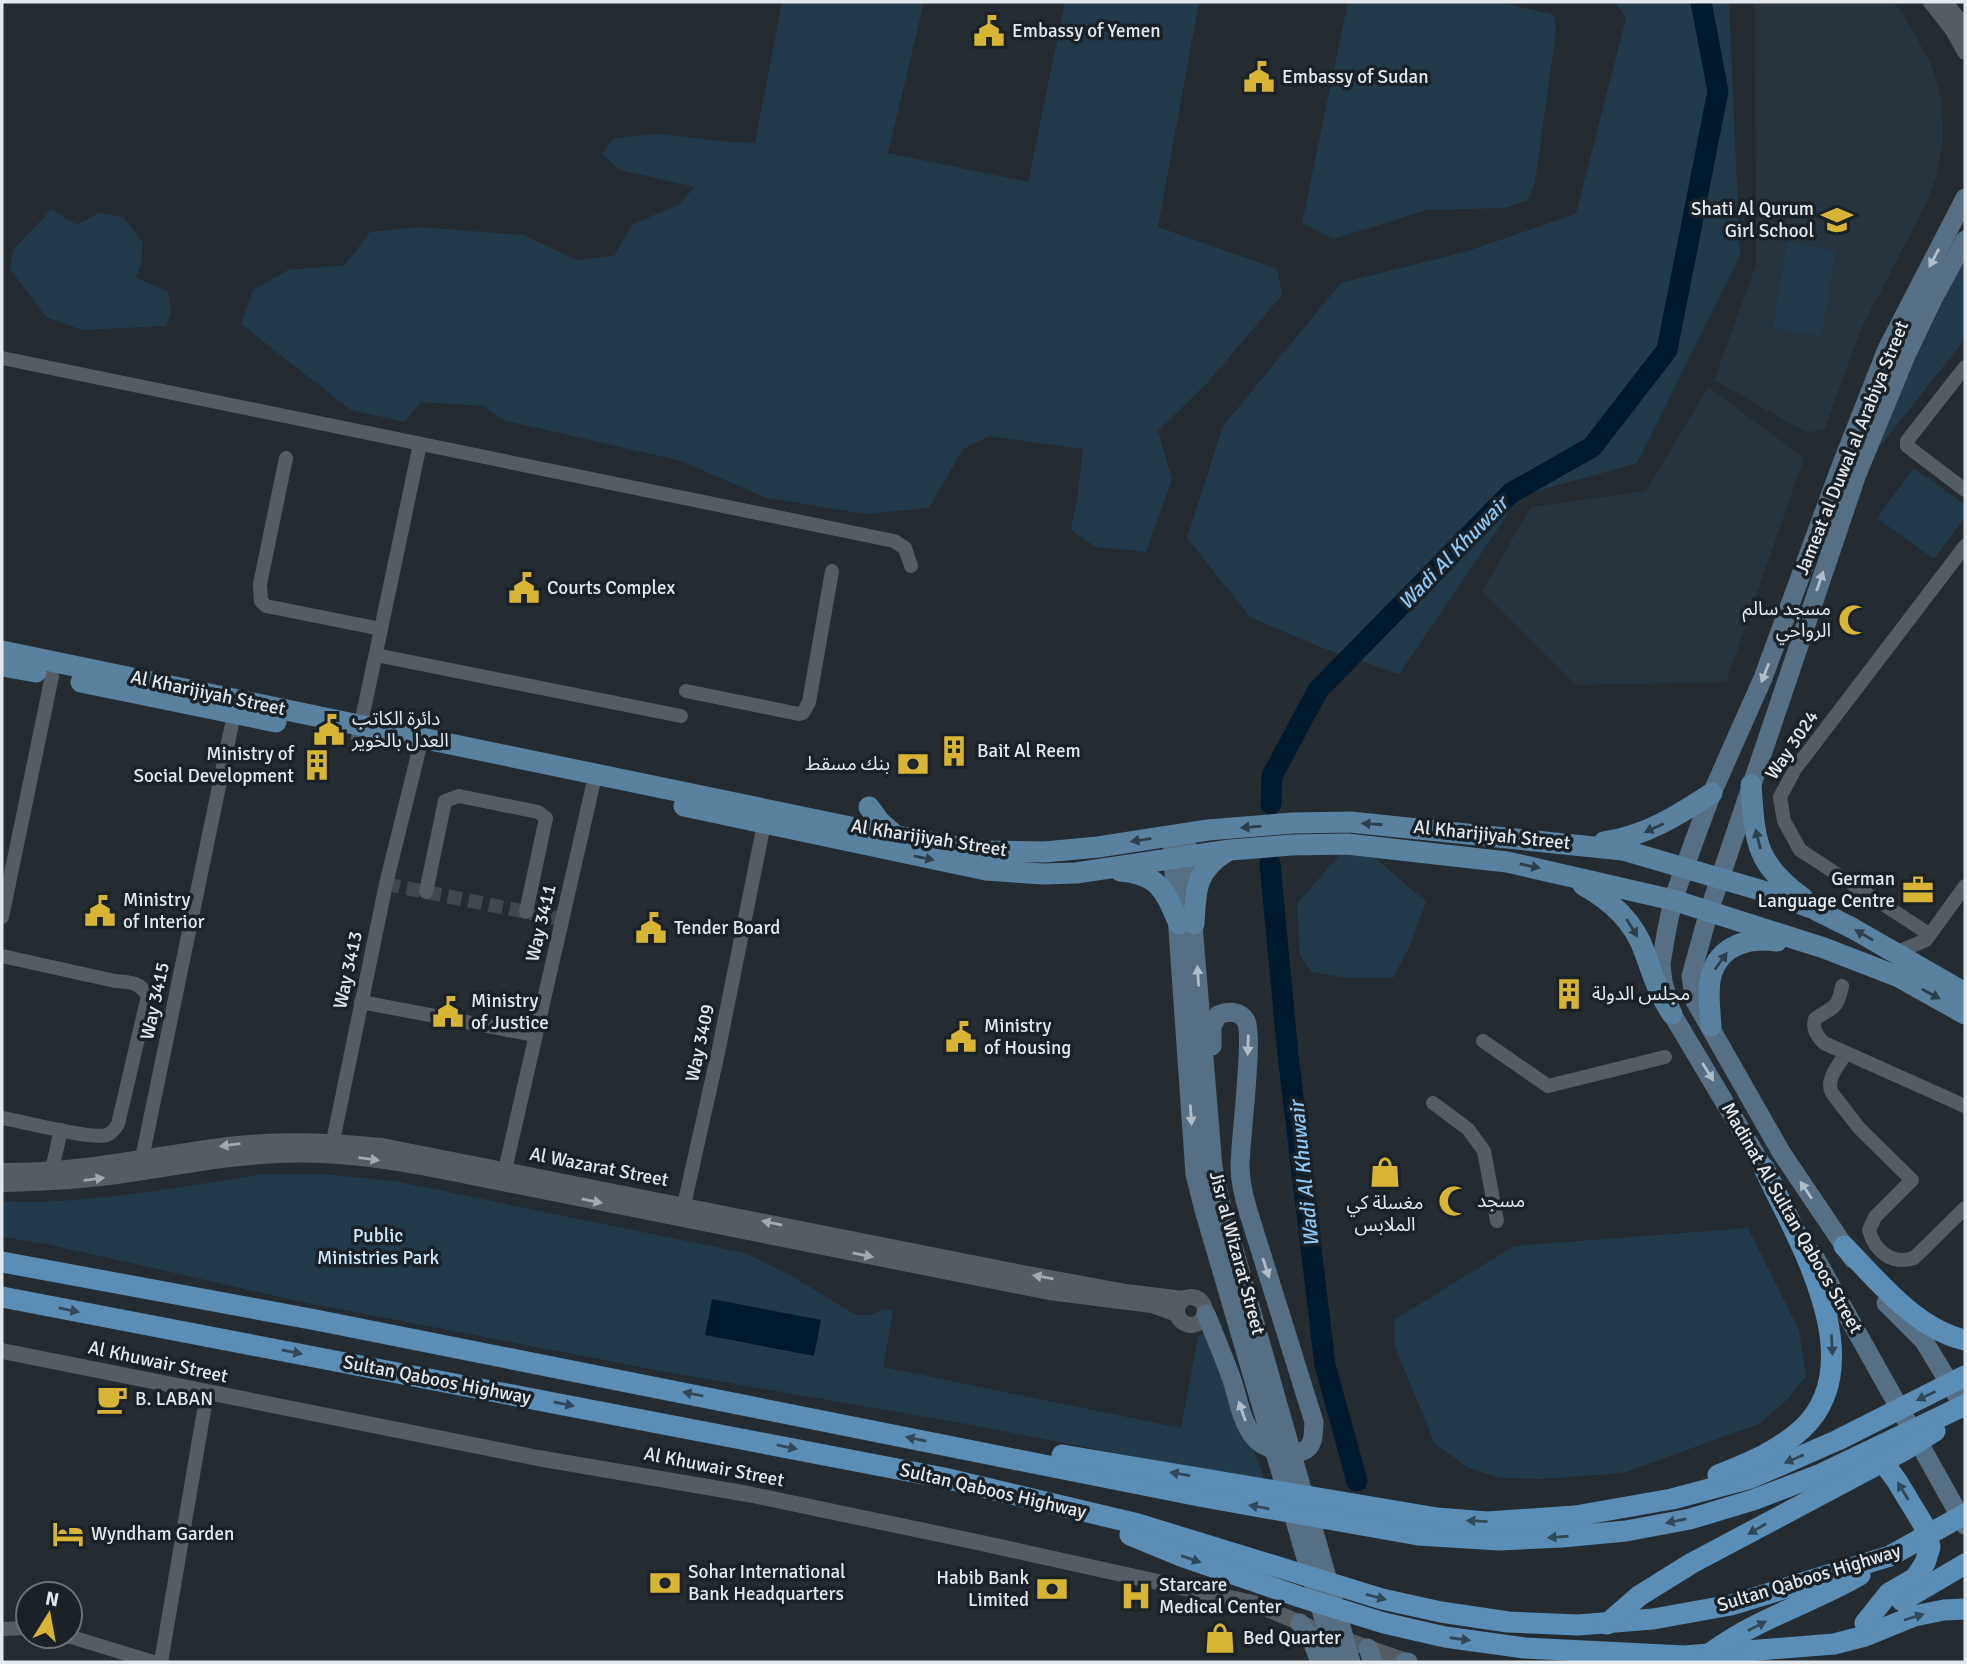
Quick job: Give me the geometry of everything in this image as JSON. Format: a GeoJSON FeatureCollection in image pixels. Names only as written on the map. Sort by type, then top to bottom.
{"type":"FeatureCollection","features":[{"type":"Feature","properties":{"kind":"highway"},"geometry":{"type":"LineString","coordinates":[[1650,1502],[1743,1465],[1782,1445],[1804,1427],[1818,1408],[1827,1388],[1833,1365],[1828,1321],[1808,1264],[1764,1168]]}},
{"type":"Feature","properties":{"kind":"highway"},"geometry":{"type":"LineString","coordinates":[[1844,1246],[1921,1319],[1954,1338],[1965,1340]]}},
{"type":"Feature","properties":{"kind":"highway","name":"Sultan Qaboos Highway"},"geometry":{"type":"LineString","coordinates":[[2,1262],[316,1320],[1199,1496],[1418,1535],[1499,1541],[1626,1531],[1690,1519],[1821,1474],[1965,1408]]}},
{"type":"Feature","properties":{"kind":"highway","name":"Sultan Qaboos Highway"},"geometry":{"type":"LineString","coordinates":[[2,1297],[944,1478],[1138,1524],[1382,1599],[1441,1612],[1508,1622],[1578,1625],[1653,1619],[1731,1605],[1891,1556],[1965,1514]]}},
{"type":"Feature","properties":{"kind":"highway"},"geometry":{"type":"LineString","coordinates":[[961,1448],[1002,1447],[1047,1452],[1437,1518],[1487,1521],[1551,1518],[1672,1499],[1751,1478],[1838,1440],[1958,1380]]}},
{"type":"Feature","properties":{"kind":"highway"},"geometry":{"type":"LineString","coordinates":[[1583,1662],[1600,1631],[1639,1595],[1692,1563],[1903,1451],[1965,1408]]}},
{"type":"Feature","properties":{"kind":"highway"},"geometry":{"type":"LineString","coordinates":[[1838,1440],[1853,1437],[1867,1440],[1897,1481],[1926,1529],[1930,1547],[1925,1563],[1915,1578],[1889,1593],[1865,1623]]}},
{"type":"Feature","properties":{"kind":"highway"},"geometry":{"type":"LineString","coordinates":[[1084,1511],[1130,1535],[1234,1574],[1384,1623],[1445,1637],[1525,1648],[1684,1656],[1833,1644],[1865,1636],[1914,1616],[1965,1609]]}},
{"type":"Feature","properties":{"kind":"highway"},"geometry":{"type":"LineString","coordinates":[[1699,1662],[1723,1644],[1831,1592],[1891,1556]]}},
{"type":"Feature","properties":{"kind":"highway"},"geometry":{"type":"LineString","coordinates":[[1802,1646],[1865,1623],[1965,1564]]}},
{"type":"Feature","properties":{"kind":"main road","name":"Jameat al Duwal al Arabiya Street"},"geometry":{"type":"LineString","coordinates":[[1673,900],[1712,793],[1763,678],[1887,349],[1965,198]]}},
{"type":"Feature","properties":{"kind":"main road","name":"Jameat al Duwal al Arabiya Street"},"geometry":{"type":"LineString","coordinates":[[1709,911],[1857,474],[1905,358],[1965,240]]}},
{"type":"Feature","properties":{"kind":"main road","name":"Al Kharijiyah Street"},"geometry":{"type":"LineString","coordinates":[[2,651],[304,713],[366,730]]}},
{"type":"Feature","properties":{"kind":"main road"},"geometry":{"type":"LineString","coordinates":[[2,659],[40,667],[52,676],[66,672],[142,686],[171,685],[194,698],[225,706],[234,714],[245,710],[289,717],[304,713]]}},
{"type":"Feature","properties":{"kind":"main road","name":"Al Kharijiyah Street"},"geometry":{"type":"LineString","coordinates":[[2,666],[234,714],[366,730],[545,762],[832,823],[858,836],[986,870],[1076,873],[1230,850],[1292,845],[1347,845],[1507,862],[1673,900],[1824,948],[1899,977],[1965,1014]]}},
{"type":"Feature","properties":{"kind":"main road"},"geometry":{"type":"LineString","coordinates":[[366,730],[413,743],[419,750],[428,746],[458,749],[470,747]]}},
{"type":"Feature","properties":{"kind":"main road","name":"Al Kharijiyah Street"},"geometry":{"type":"LineString","coordinates":[[419,750],[593,785],[764,824],[858,836],[897,836],[988,851],[1044,852],[1098,847],[1208,830],[1293,823],[1390,825],[1623,850],[1770,893],[1814,909],[1965,993]]}},
{"type":"Feature","properties":{"kind":"main road"},"geometry":{"type":"LineString","coordinates":[[545,762],[560,771],[588,779],[593,785],[603,782],[644,783]]}},
{"type":"Feature","properties":{"kind":"main road"},"geometry":{"type":"LineString","coordinates":[[1751,785],[1756,834],[1762,857],[1779,880],[1808,901],[1814,909]]}},
{"type":"Feature","properties":{"kind":"main road"},"geometry":{"type":"LineString","coordinates":[[1586,845],[1626,838],[1658,827],[1712,793]]}},
{"type":"Feature","properties":{"kind":"main road"},"geometry":{"type":"LineString","coordinates":[[730,801],[756,814],[764,824],[776,819],[804,817]]}},
{"type":"Feature","properties":{"kind":"main road"},"geometry":{"type":"LineString","coordinates":[[832,823],[864,806],[897,836]]}},
{"type":"Feature","properties":{"kind":"main road","name":"Jisr al Wizarat Street"},"geometry":{"type":"LineString","coordinates":[[1178,834],[1213,1167],[1334,1662]]}},
{"type":"Feature","properties":{"kind":"main road"},"geometry":{"type":"LineString","coordinates":[[1478,859],[1482,835]]}},
{"type":"Feature","properties":{"kind":"main road"},"geometry":{"type":"LineString","coordinates":[[1186,924],[1200,876],[1208,865],[1230,850]]}},
{"type":"Feature","properties":{"kind":"main road"},"geometry":{"type":"LineString","coordinates":[[1076,873],[1123,871],[1146,876],[1164,890],[1186,924]]}},
{"type":"Feature","properties":{"kind":"main road"},"geometry":{"type":"LineString","coordinates":[[1559,872],[1606,898],[1624,916],[1645,951],[1659,995],[1672,1014]]}},
{"type":"Feature","properties":{"kind":"main road","name":"Madinat Al Sultan Qaboos Street"},"geometry":{"type":"LineString","coordinates":[[1673,900],[1661,964],[1672,1014],[1764,1168],[1965,1525]]}},
{"type":"Feature","properties":{"kind":"main road","name":"Madinat Al Sultan Qaboos Street"},"geometry":{"type":"LineString","coordinates":[[1709,911],[1691,976],[1695,1001],[1780,1152],[1880,1296],[1958,1380],[1965,1408]]}},
{"type":"Feature","properties":{"kind":"main road","name":"Jisr al Wizarat Street"},"geometry":{"type":"LineString","coordinates":[[1186,924],[1195,1174],[1351,1662]]}},
{"type":"Feature","properties":{"kind":"main road"},"geometry":{"type":"LineString","coordinates":[[1711,1026],[1712,975],[1717,963],[1728,951],[1744,942],[1758,939],[1824,948]]}},
{"type":"Feature","properties":{"kind":"main road"},"geometry":{"type":"LineString","coordinates":[[1206,1314],[1242,1414],[1255,1439],[1265,1446],[1286,1452],[1301,1452],[1309,1447],[1313,1438],[1314,1422],[1241,1181],[1248,1032],[1246,1021],[1236,1013],[1217,1015],[1212,1026],[1213,1092],[1209,1124]]}},
{"type":"Feature","properties":{"kind":"main road"},"geometry":{"type":"LineString","coordinates":[[1300,1623],[1310,1636],[1320,1662]]}},
{"type":"Feature","properties":{"kind":"street"},"geometry":{"type":"LineString","coordinates":[[1931,2],[1953,30],[1965,52]]}},
{"type":"Feature","properties":{"kind":"street"},"geometry":{"type":"LineString","coordinates":[[1944,2],[1965,27]]}},
{"type":"Feature","properties":{"kind":"street"},"geometry":{"type":"LineString","coordinates":[[2,358],[894,541],[905,548],[911,566]]}},
{"type":"Feature","properties":{"kind":"street"},"geometry":{"type":"LineString","coordinates":[[1965,366],[1908,441],[1907,446],[1965,490]]}},
{"type":"Feature","properties":{"kind":"street"},"geometry":{"type":"LineString","coordinates":[[366,730],[376,655],[420,444]]}},
{"type":"Feature","properties":{"kind":"street"},"geometry":{"type":"LineString","coordinates":[[286,458],[260,584],[261,601],[266,606],[381,629]]}},
{"type":"Feature","properties":{"kind":"street","name":"Way 3024"},"geometry":{"type":"LineString","coordinates":[[1928,937],[1800,850],[1784,821],[1780,797],[1795,769],[1965,546]]}},
{"type":"Feature","properties":{"kind":"street"},"geometry":{"type":"LineString","coordinates":[[686,691],[803,713],[809,702],[832,572]]}},
{"type":"Feature","properties":{"kind":"street"},"geometry":{"type":"LineString","coordinates":[[376,655],[681,716]]}},
{"type":"Feature","properties":{"kind":"street"},"geometry":{"type":"LineString","coordinates":[[2,917],[52,676]]}},
{"type":"Feature","properties":{"kind":"street","name":"Way 3415"},"geometry":{"type":"LineString","coordinates":[[140,1165],[234,714]]}},
{"type":"Feature","properties":{"kind":"street","name":"Way 3413"},"geometry":{"type":"LineString","coordinates":[[333,1141],[386,884],[419,750]]}},
{"type":"Feature","properties":{"kind":"street","name":"Way 3411"},"geometry":{"type":"LineString","coordinates":[[505,1170],[593,785]]}},
{"type":"Feature","properties":{"kind":"street"},"geometry":{"type":"LineString","coordinates":[[426,892],[445,801],[459,796],[538,812],[546,818],[526,912]]}},
{"type":"Feature","properties":{"kind":"street","name":"Way 3409"},"geometry":{"type":"LineString","coordinates":[[684,1205],[764,824]]}},
{"type":"Feature","properties":{"kind":"street"},"geometry":{"type":"LineString","coordinates":[[1895,953],[1928,937],[1965,886]]}},
{"type":"Feature","properties":{"kind":"street"},"geometry":{"type":"LineString","coordinates":[[1925,969],[1928,937]]}},
{"type":"Feature","properties":{"kind":"street"},"geometry":{"type":"LineString","coordinates":[[2,957],[115,981],[133,982],[144,988],[148,996],[118,1124],[113,1132],[105,1136],[2,1118]]}},
{"type":"Feature","properties":{"kind":"street"},"geometry":{"type":"LineString","coordinates":[[1842,986],[1835,1008],[1819,1016],[1814,1024],[1816,1033],[1824,1043],[1965,1106]]}},
{"type":"Feature","properties":{"kind":"street"},"geometry":{"type":"LineString","coordinates":[[361,1002],[535,1035]]}},
{"type":"Feature","properties":{"kind":"street"},"geometry":{"type":"LineString","coordinates":[[1483,1041],[1548,1086],[1665,1057]]}},
{"type":"Feature","properties":{"kind":"street"},"geometry":{"type":"LineString","coordinates":[[1846,1053],[1830,1080],[1832,1093],[1859,1128],[1912,1180],[1875,1217],[1870,1230],[1877,1249],[1896,1260],[1914,1258],[1965,1208]]}},
{"type":"Feature","properties":{"kind":"street"},"geometry":{"type":"LineString","coordinates":[[1433,1103],[1468,1129],[1484,1151],[1497,1221]]}},
{"type":"Feature","properties":{"kind":"street"},"geometry":{"type":"LineString","coordinates":[[51,1175],[61,1130]]}},
{"type":"Feature","properties":{"kind":"street"},"geometry":{"type":"LineString","coordinates":[[279,1154],[325,1150],[333,1141]]}},
{"type":"Feature","properties":{"kind":"street","name":"Al Wazarat Street"},"geometry":{"type":"LineString","coordinates":[[140,1165],[240,1144],[333,1141],[392,1147],[1126,1292],[1180,1307]]}},
{"type":"Feature","properties":{"kind":"street","name":"Al Wazarat Street"},"geometry":{"type":"LineString","coordinates":[[2,1184],[51,1175],[140,1165],[279,1154],[352,1157],[442,1171],[1049,1292],[1180,1307]]}},
{"type":"Feature","properties":{"kind":"street"},"geometry":{"type":"LineString","coordinates":[[442,1171],[492,1178],[500,1176],[505,1170]]}},
{"type":"Feature","properties":{"kind":"street","name":"Al Wazarat Street"},"geometry":{"type":"LineString","coordinates":[[2,1171],[51,1175]]}},
{"type":"Feature","properties":{"kind":"street"},"geometry":{"type":"LineString","coordinates":[[624,1208],[674,1213],[680,1211],[684,1205]]}},
{"type":"Feature","properties":{"kind":"street"},"geometry":{"type":"LineString","coordinates":[[1191,1297],[1199,1299],[1205,1306],[1206,1314],[1201,1322],[1189,1325],[1181,1322],[1180,1307],[1191,1297]]}},
{"type":"Feature","properties":{"kind":"street","name":"Al Khuwair Street"},"geometry":{"type":"LineString","coordinates":[[2,1351],[538,1458],[748,1494],[964,1539],[1253,1603],[1371,1655],[1407,1662]]}},
{"type":"Feature","properties":{"kind":"street"},"geometry":{"type":"LineString","coordinates":[[161,1662],[207,1393]]}},
{"type":"Feature","properties":{"kind":"street"},"geometry":{"type":"LineString","coordinates":[[84,1641],[153,1662]]}},
{"type":"Feature","properties":{"kind":"shaded area","name":"Shati Al Qurum Girl School"},"geometry":{"type":"Polygon","coordinates":[[[1755,2],[1893,2],[1903,13],[1931,64],[1942,101],[1943,139],[1937,174],[1926,204],[1861,329],[1825,428],[1807,433],[1714,380],[1756,265],[1755,2]]]}},
{"type":"Feature","properties":{"kind":"shaded area"},"geometry":{"type":"Polygon","coordinates":[[[1708,387],[1804,458],[1726,682],[1576,685],[1482,591],[1531,507],[1646,491],[1708,387]]]}},
{"type":"Feature","properties":{"kind":"shaded area"},"geometry":{"type":"Polygon","coordinates":[[[712,1299],[821,1320],[814,1356],[705,1335],[712,1299]]]}},
{"type":"Feature","properties":{"kind":"green space"},"geometry":{"type":"Polygon","coordinates":[[[782,2],[924,2],[888,153],[1028,182],[1065,2],[1199,2],[1158,227],[1277,269],[1282,295],[1207,383],[1158,431],[1172,479],[1146,552],[1096,547],[1071,530],[1083,449],[989,436],[963,449],[929,508],[865,514],[764,497],[682,461],[503,420],[484,406],[421,402],[405,422],[351,410],[241,324],[253,290],[288,270],[345,265],[370,232],[418,227],[524,235],[576,260],[614,256],[633,224],[678,205],[695,187],[620,170],[602,154],[614,138],[659,134],[755,143],[782,2]]]}},
{"type":"Feature","properties":{"kind":"green space"},"geometry":{"type":"Polygon","coordinates":[[[1348,2],[1498,2],[1554,15],[1556,31],[1535,183],[1528,200],[1505,208],[1427,210],[1333,239],[1302,223],[1348,2]]]}},
{"type":"Feature","properties":{"kind":"green space"},"geometry":{"type":"Polygon","coordinates":[[[1615,2],[1729,2],[1740,256],[1637,463],[1520,496],[1399,674],[1320,647],[1250,617],[1187,538],[1223,426],[1341,283],[1465,252],[1576,214],[1626,18],[1615,2]]]}},
{"type":"Feature","properties":{"kind":"green space"},"geometry":{"type":"Polygon","coordinates":[[[52,209],[77,225],[99,213],[123,217],[143,243],[136,278],[168,291],[171,314],[166,326],[82,330],[46,317],[10,269],[13,250],[52,209]]]}},
{"type":"Feature","properties":{"kind":"green space"},"geometry":{"type":"Polygon","coordinates":[[[1787,242],[1836,251],[1821,336],[1773,328],[1787,242]]]}},
{"type":"Feature","properties":{"kind":"green space"},"geometry":{"type":"Polygon","coordinates":[[[1965,254],[1965,339],[1878,449],[1909,374],[1965,254]]]}},
{"type":"Feature","properties":{"kind":"green space"},"geometry":{"type":"Polygon","coordinates":[[[1914,468],[1965,505],[1965,517],[1934,559],[1877,518],[1914,468]]]}},
{"type":"Feature","properties":{"kind":"green space"},"geometry":{"type":"Polygon","coordinates":[[[1342,852],[1375,858],[1426,902],[1410,945],[1393,978],[1348,978],[1312,972],[1300,955],[1297,904],[1342,852]]]}},
{"type":"Feature","properties":{"kind":"green space","name":"Public Ministries Park"},"geometry":{"type":"Polygon","coordinates":[[[264,1174],[322,1174],[394,1181],[745,1253],[794,1277],[855,1315],[872,1315],[884,1309],[893,1311],[883,1367],[1181,1428],[1198,1337],[1207,1330],[1266,1482],[978,1426],[655,1370],[298,1301],[47,1244],[2,1237],[2,1201],[100,1198],[264,1174]]]}},
{"type":"Feature","properties":{"kind":"green space"},"geometry":{"type":"Polygon","coordinates":[[[1748,1228],[1799,1330],[1806,1376],[1789,1398],[1759,1424],[1623,1473],[1541,1479],[1500,1478],[1469,1468],[1435,1444],[1395,1347],[1394,1320],[1514,1246],[1748,1228]]]}},
{"type":"Feature","properties":{"kind":"waterway","name":"Wadi Al Khuwair"},"geometry":{"type":"LineString","coordinates":[[1271,804],[1272,776],[1318,690],[1511,493],[1592,447],[1667,350],[1718,91],[1701,2]]}},
{"type":"Feature","properties":{"kind":"waterway","name":"Wadi Al Khuwair"},"geometry":{"type":"LineString","coordinates":[[1270,864],[1288,1055],[1325,1365],[1357,1481]]}},
{"type":"Feature","properties":{"kind":"tunnel"},"geometry":{"type":"LineString","coordinates":[[386,884],[561,919]]}},
{"type":"Feature","properties":{"kind":"place","name":"Embassy of Yemen"},"geometry":{"type":"Point","coordinates":[989,31]}},
{"type":"Feature","properties":{"kind":"place","name":"Embassy of Sudan"},"geometry":{"type":"Point","coordinates":[1259,77]}},
{"type":"Feature","properties":{"kind":"place","name":"Shati Al Qurum Girl School"},"geometry":{"type":"Point","coordinates":[1837,220]}},
{"type":"Feature","properties":{"kind":"place","name":"Courts Complex"},"geometry":{"type":"Point","coordinates":[524,588]}},
{"type":"Feature","properties":{"kind":"place","name":"مسجد سالم الرواحي"},"geometry":{"type":"Point","coordinates":[1854,620]}},
{"type":"Feature","properties":{"kind":"place","name":"دائرة الكاتب العدل بالخوير"},"geometry":{"type":"Point","coordinates":[329,730]}},
{"type":"Feature","properties":{"kind":"place","name":"Bait Al Reem"},"geometry":{"type":"Point","coordinates":[954,751]}},
{"type":"Feature","properties":{"kind":"place","name":"بنك مسقط"},"geometry":{"type":"Point","coordinates":[913,764]}},
{"type":"Feature","properties":{"kind":"place","name":"Ministry of Social Development"},"geometry":{"type":"Point","coordinates":[317,765]}},
{"type":"Feature","properties":{"kind":"place","name":"German Language Centre"},"geometry":{"type":"Point","coordinates":[1918,890]}},
{"type":"Feature","properties":{"kind":"place","name":"Ministry of Interior"},"geometry":{"type":"Point","coordinates":[100,911]}},
{"type":"Feature","properties":{"kind":"place","name":"Tender Board"},"geometry":{"type":"Point","coordinates":[651,928]}},
{"type":"Feature","properties":{"kind":"place","name":"مجلس الدولة"},"geometry":{"type":"Point","coordinates":[1569,994]}},
{"type":"Feature","properties":{"kind":"place","name":"Ministry of Justice"},"geometry":{"type":"Point","coordinates":[448,1012]}},
{"type":"Feature","properties":{"kind":"place","name":"Ministry of Housing"},"geometry":{"type":"Point","coordinates":[961,1037]}},
{"type":"Feature","properties":{"kind":"place","name":"مغسلة كي الملابس"},"geometry":{"type":"Point","coordinates":[1385,1172]}},
{"type":"Feature","properties":{"kind":"place","name":"مسجد"},"geometry":{"type":"Point","coordinates":[1454,1201]}},
{"type":"Feature","properties":{"kind":"place","name":"B. LABAN"},"geometry":{"type":"Point","coordinates":[112,1399]}},
{"type":"Feature","properties":{"kind":"place","name":"Wyndham Garden"},"geometry":{"type":"Point","coordinates":[68,1534]}},
{"type":"Feature","properties":{"kind":"place","name":"Sohar International Bank Headquarters"},"geometry":{"type":"Point","coordinates":[665,1583]}},
{"type":"Feature","properties":{"kind":"place","name":"Habib Bank Limited"},"geometry":{"type":"Point","coordinates":[1052,1589]}},
{"type":"Feature","properties":{"kind":"place","name":"Starcare Medical Center"},"geometry":{"type":"Point","coordinates":[1136,1596]}},
{"type":"Feature","properties":{"kind":"place","name":"Bed Quarter"},"geometry":{"type":"Point","coordinates":[1220,1638]}}]}
